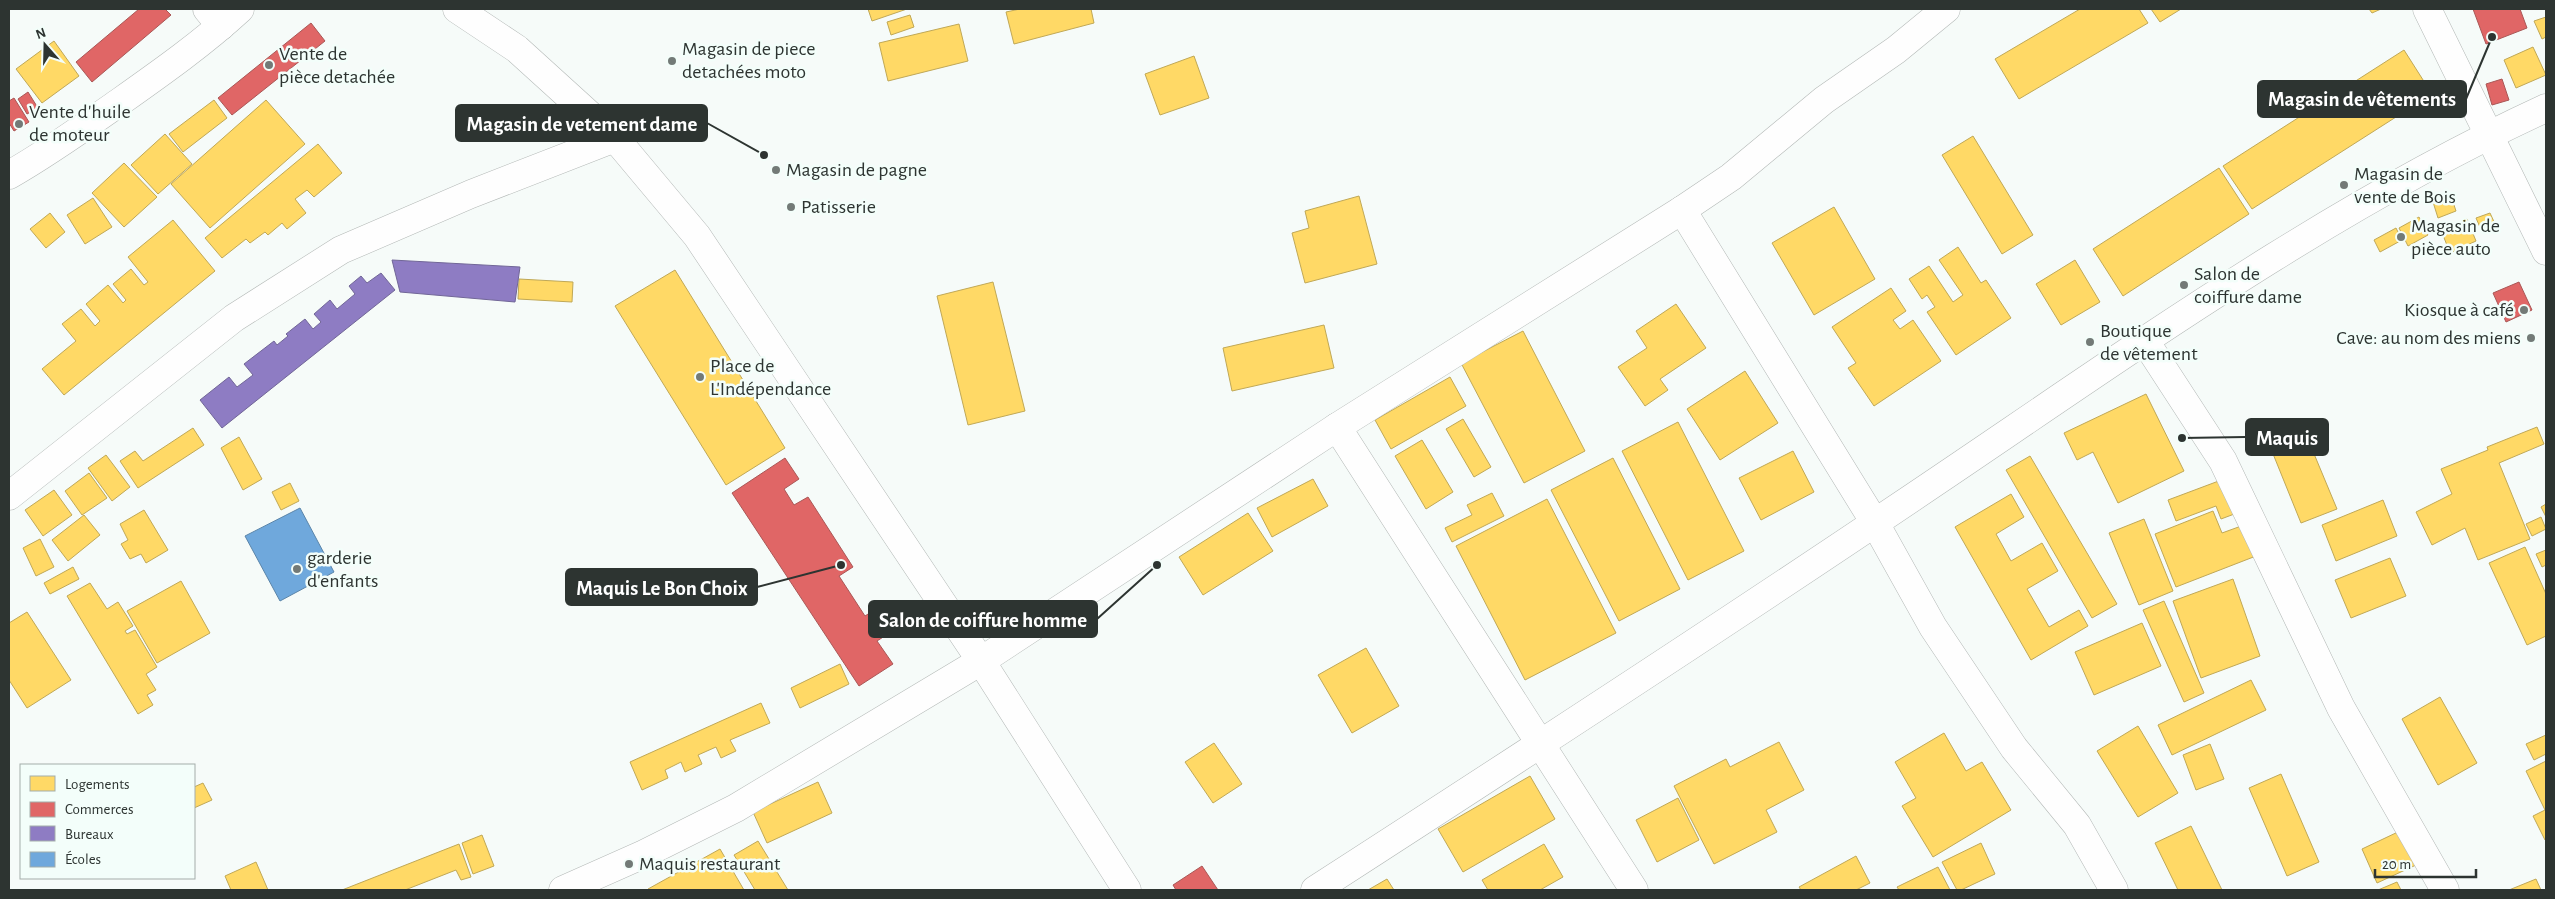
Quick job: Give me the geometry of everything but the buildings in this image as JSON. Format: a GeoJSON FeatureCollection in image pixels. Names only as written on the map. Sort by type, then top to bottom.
{"type":"FeatureCollection","features":[{"type":"Feature","properties":{"kind":"street"},"geometry":{"type":"LineString","coordinates":[[457,9],[517,49],[615,138],[697,236],[981,661],[1127,890]]}},
{"type":"Feature","properties":{"kind":"street"},"geometry":{"type":"LineString","coordinates":[[489,9],[517,49]]}},
{"type":"Feature","properties":{"kind":"street"},"geometry":{"type":"LineString","coordinates":[[563,890],[644,854],[736,808],[981,661],[1337,427],[1682,210],[1731,177],[1824,100],[1896,50],[1946,9]]}},
{"type":"Feature","properties":{"kind":"street"},"geometry":{"type":"LineString","coordinates":[[2427,9],[2546,251]]}},
{"type":"Feature","properties":{"kind":"street"},"geometry":{"type":"LineString","coordinates":[[9,175],[62,142],[150,80],[223,14]]}},
{"type":"Feature","properties":{"kind":"street"},"geometry":{"type":"LineString","coordinates":[[1315,890],[1876,523],[2145,341],[2330,224],[2489,134],[2546,108]]}},
{"type":"Feature","properties":{"kind":"street"},"geometry":{"type":"LineString","coordinates":[[9,496],[234,318],[341,250],[471,194],[615,138]]}},
{"type":"Feature","properties":{"kind":"street"},"geometry":{"type":"LineString","coordinates":[[1682,210],[1876,523],[1933,627],[2014,748],[2076,825],[2114,890]]}},
{"type":"Feature","properties":{"kind":"street"},"geometry":{"type":"LineString","coordinates":[[2145,341],[2223,461],[2341,708],[2445,890]]}},
{"type":"Feature","properties":{"kind":"street"},"geometry":{"type":"LineString","coordinates":[[1337,427],[1634,890]]}},
{"type":"Feature","properties":{"kind":"place","name":"Magasin de vêtements"},"geometry":{"type":"Point","coordinates":[2492,37]}},
{"type":"Feature","properties":{"kind":"place","name":"Magasin de piece detachées moto"},"geometry":{"type":"Point","coordinates":[672,61]}},
{"type":"Feature","properties":{"kind":"place","name":"Vente de pièce detachée"},"geometry":{"type":"Point","coordinates":[269,65]}},
{"type":"Feature","properties":{"kind":"place","name":"Vente d'huile de moteur"},"geometry":{"type":"Point","coordinates":[19,124]}},
{"type":"Feature","properties":{"kind":"place","name":"Magasin de vetement dame"},"geometry":{"type":"Point","coordinates":[764,155]}},
{"type":"Feature","properties":{"kind":"place","name":"Magasin de pagne"},"geometry":{"type":"Point","coordinates":[776,170]}},
{"type":"Feature","properties":{"kind":"place","name":"Magasin de vente de Bois"},"geometry":{"type":"Point","coordinates":[2344,185]}},
{"type":"Feature","properties":{"kind":"place","name":"Patisserie"},"geometry":{"type":"Point","coordinates":[791,207]}},
{"type":"Feature","properties":{"kind":"place","name":"Magasin de pièce auto"},"geometry":{"type":"Point","coordinates":[2401,237]}},
{"type":"Feature","properties":{"kind":"place","name":"Salon de coiffure dame"},"geometry":{"type":"Point","coordinates":[2184,285]}},
{"type":"Feature","properties":{"kind":"place","name":"Kiosque à café"},"geometry":{"type":"Point","coordinates":[2524,310]}},
{"type":"Feature","properties":{"kind":"place","name":"Cave: au nom des miens"},"geometry":{"type":"Point","coordinates":[2531,338]}},
{"type":"Feature","properties":{"kind":"place","name":"Boutique de vêtement"},"geometry":{"type":"Point","coordinates":[2090,342]}},
{"type":"Feature","properties":{"kind":"place","name":"Place de L'Indépendance"},"geometry":{"type":"Point","coordinates":[700,377]}},
{"type":"Feature","properties":{"kind":"place","name":"Maquis"},"geometry":{"type":"Point","coordinates":[2182,438]}},
{"type":"Feature","properties":{"kind":"place","name":"Maquis Le Bon Choix"},"geometry":{"type":"Point","coordinates":[841,565]}},
{"type":"Feature","properties":{"kind":"place","name":"Salon de coiffure homme"},"geometry":{"type":"Point","coordinates":[1157,565]}},
{"type":"Feature","properties":{"kind":"place","name":"garderie d'enfants"},"geometry":{"type":"Point","coordinates":[297,569]}},
{"type":"Feature","properties":{"kind":"place","name":"Maquis restaurant"},"geometry":{"type":"Point","coordinates":[629,864]}}]}
